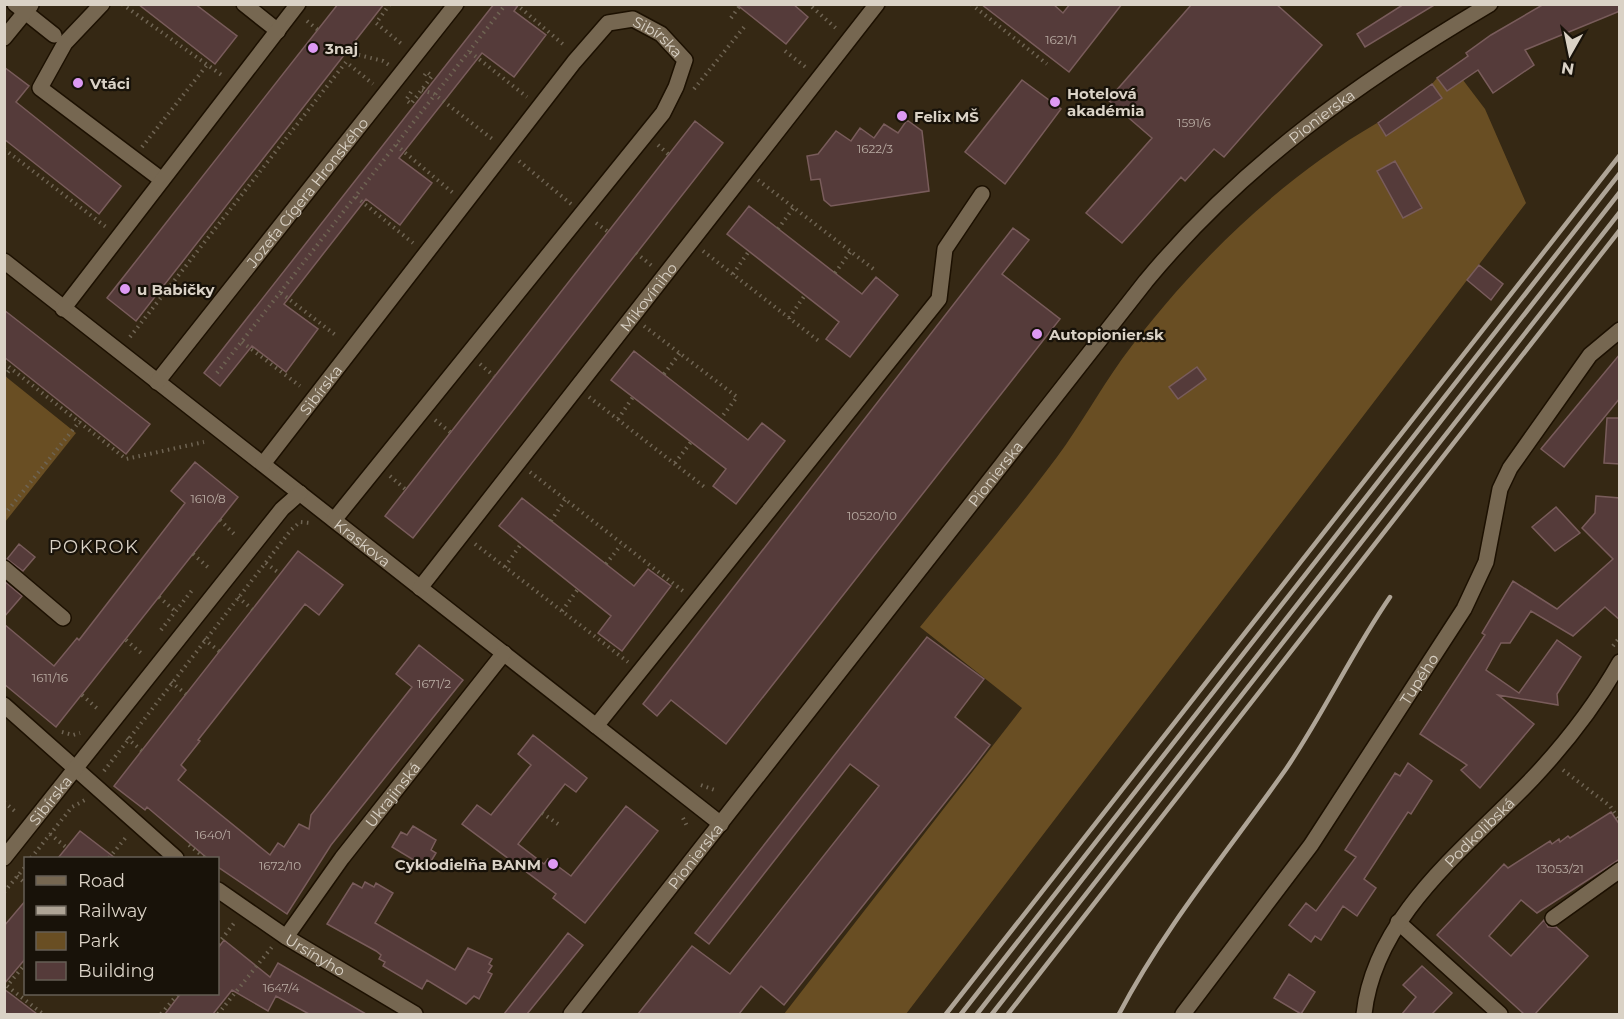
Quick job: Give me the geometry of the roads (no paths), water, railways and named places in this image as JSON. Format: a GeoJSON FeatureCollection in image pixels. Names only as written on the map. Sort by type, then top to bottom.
{"type":"FeatureCollection","features":[{"type":"Feature","properties":{"kind":"street"},"geometry":{"type":"LineString","coordinates":[[102,4],[65,44],[40,88],[162,180]]}},
{"type":"Feature","properties":{"kind":"street"},"geometry":{"type":"LineString","coordinates":[[244,4],[278,31]]}},
{"type":"Feature","properties":{"kind":"street"},"geometry":{"type":"LineString","coordinates":[[63,309],[298,4]]}},
{"type":"Feature","properties":{"kind":"street","name":"Jozefa Cígera Hronského"},"geometry":{"type":"LineString","coordinates":[[157,382],[456,4]]}},
{"type":"Feature","properties":{"kind":"street","name":"Mikovíniho"},"geometry":{"type":"LineString","coordinates":[[420,588],[877,4]]}},
{"type":"Feature","properties":{"kind":"street","name":"Pionierska"},"geometry":{"type":"LineString","coordinates":[[571,1014],[1146,281],[1178,245],[1253,171],[1313,119],[1490,4]]}},
{"type":"Feature","properties":{"kind":"street"},"geometry":{"type":"LineString","coordinates":[[4,38],[24,7],[54,35]]}},
{"type":"Feature","properties":{"kind":"street","name":"Sibírska"},"geometry":{"type":"LineString","coordinates":[[263,464],[506,150],[608,23],[633,20],[661,34],[685,60],[676,87],[663,112],[334,520]]}},
{"type":"Feature","properties":{"kind":"street"},"geometry":{"type":"LineString","coordinates":[[596,726],[939,299],[945,249],[982,194]]}},
{"type":"Feature","properties":{"kind":"street","name":"Kraskova"},"geometry":{"type":"LineString","coordinates":[[4,261],[722,824]]}},
{"type":"Feature","properties":{"kind":"street","name":"Tupého"},"geometry":{"type":"LineString","coordinates":[[1183,1014],[1311,845],[1458,619],[1486,562],[1500,489],[1510,468],[1590,355],[1620,330]]}},
{"type":"Feature","properties":{"kind":"street","name":"Sibírska"},"geometry":{"type":"LineString","coordinates":[[4,858],[282,509],[300,493]]}},
{"type":"Feature","properties":{"kind":"street"},"geometry":{"type":"LineString","coordinates":[[4,568],[63,618]]}},
{"type":"Feature","properties":{"kind":"street","name":"Ukrajinská"},"geometry":{"type":"LineString","coordinates":[[286,937],[342,858],[504,653]]}},
{"type":"Feature","properties":{"kind":"street","name":"Podkolibská"},"geometry":{"type":"LineString","coordinates":[[1364,1014],[1376,963],[1398,922],[1430,884],[1552,757],[1585,716],[1620,662]]}},
{"type":"Feature","properties":{"kind":"street"},"geometry":{"type":"LineString","coordinates":[[4,705],[175,857]]}},
{"type":"Feature","properties":{"kind":"street"},"geometry":{"type":"LineString","coordinates":[[1553,918],[1620,870]]}},
{"type":"Feature","properties":{"kind":"street","name":"Ursínyho"},"geometry":{"type":"LineString","coordinates":[[219,891],[286,937],[415,1014]]}},
{"type":"Feature","properties":{"kind":"street"},"geometry":{"type":"LineString","coordinates":[[1398,922],[1500,1014]]}},
{"type":"Feature","properties":{"kind":"railway"},"geometry":{"type":"LineString","coordinates":[[946,1014],[1620,155]]}},
{"type":"Feature","properties":{"kind":"railway"},"geometry":{"type":"LineString","coordinates":[[961,1014],[1620,173]]}},
{"type":"Feature","properties":{"kind":"railway"},"geometry":{"type":"LineString","coordinates":[[977,1014],[1620,192]]}},
{"type":"Feature","properties":{"kind":"railway"},"geometry":{"type":"LineString","coordinates":[[992,1014],[1620,212]]}},
{"type":"Feature","properties":{"kind":"railway"},"geometry":{"type":"LineString","coordinates":[[1008,1014],[1620,230]]}},
{"type":"Feature","properties":{"kind":"railway"},"geometry":{"type":"LineString","coordinates":[[1119,1014],[1177,919],[1300,748],[1390,597]]}},
{"type":"Feature","properties":{"kind":"place","name":"3naj"},"geometry":{"type":"Point","coordinates":[313,48]}},
{"type":"Feature","properties":{"kind":"place","name":"Vtáci"},"geometry":{"type":"Point","coordinates":[78,83]}},
{"type":"Feature","properties":{"kind":"place","name":"Hotelová akadémia"},"geometry":{"type":"Point","coordinates":[1055,102]}},
{"type":"Feature","properties":{"kind":"place","name":"Felix MŠ"},"geometry":{"type":"Point","coordinates":[902,116]}},
{"type":"Feature","properties":{"kind":"place","name":"u Babičky"},"geometry":{"type":"Point","coordinates":[125,289]}},
{"type":"Feature","properties":{"kind":"place","name":"Autopionier.sk"},"geometry":{"type":"Point","coordinates":[1037,334]}},
{"type":"Feature","properties":{"kind":"place","name":"Cyklodielňa BANM"},"geometry":{"type":"Point","coordinates":[553,864]}},
{"type":"Feature","properties":{"kind":"district","name":"POKROK"},"geometry":{"type":"Point","coordinates":[94,547]}}]}
